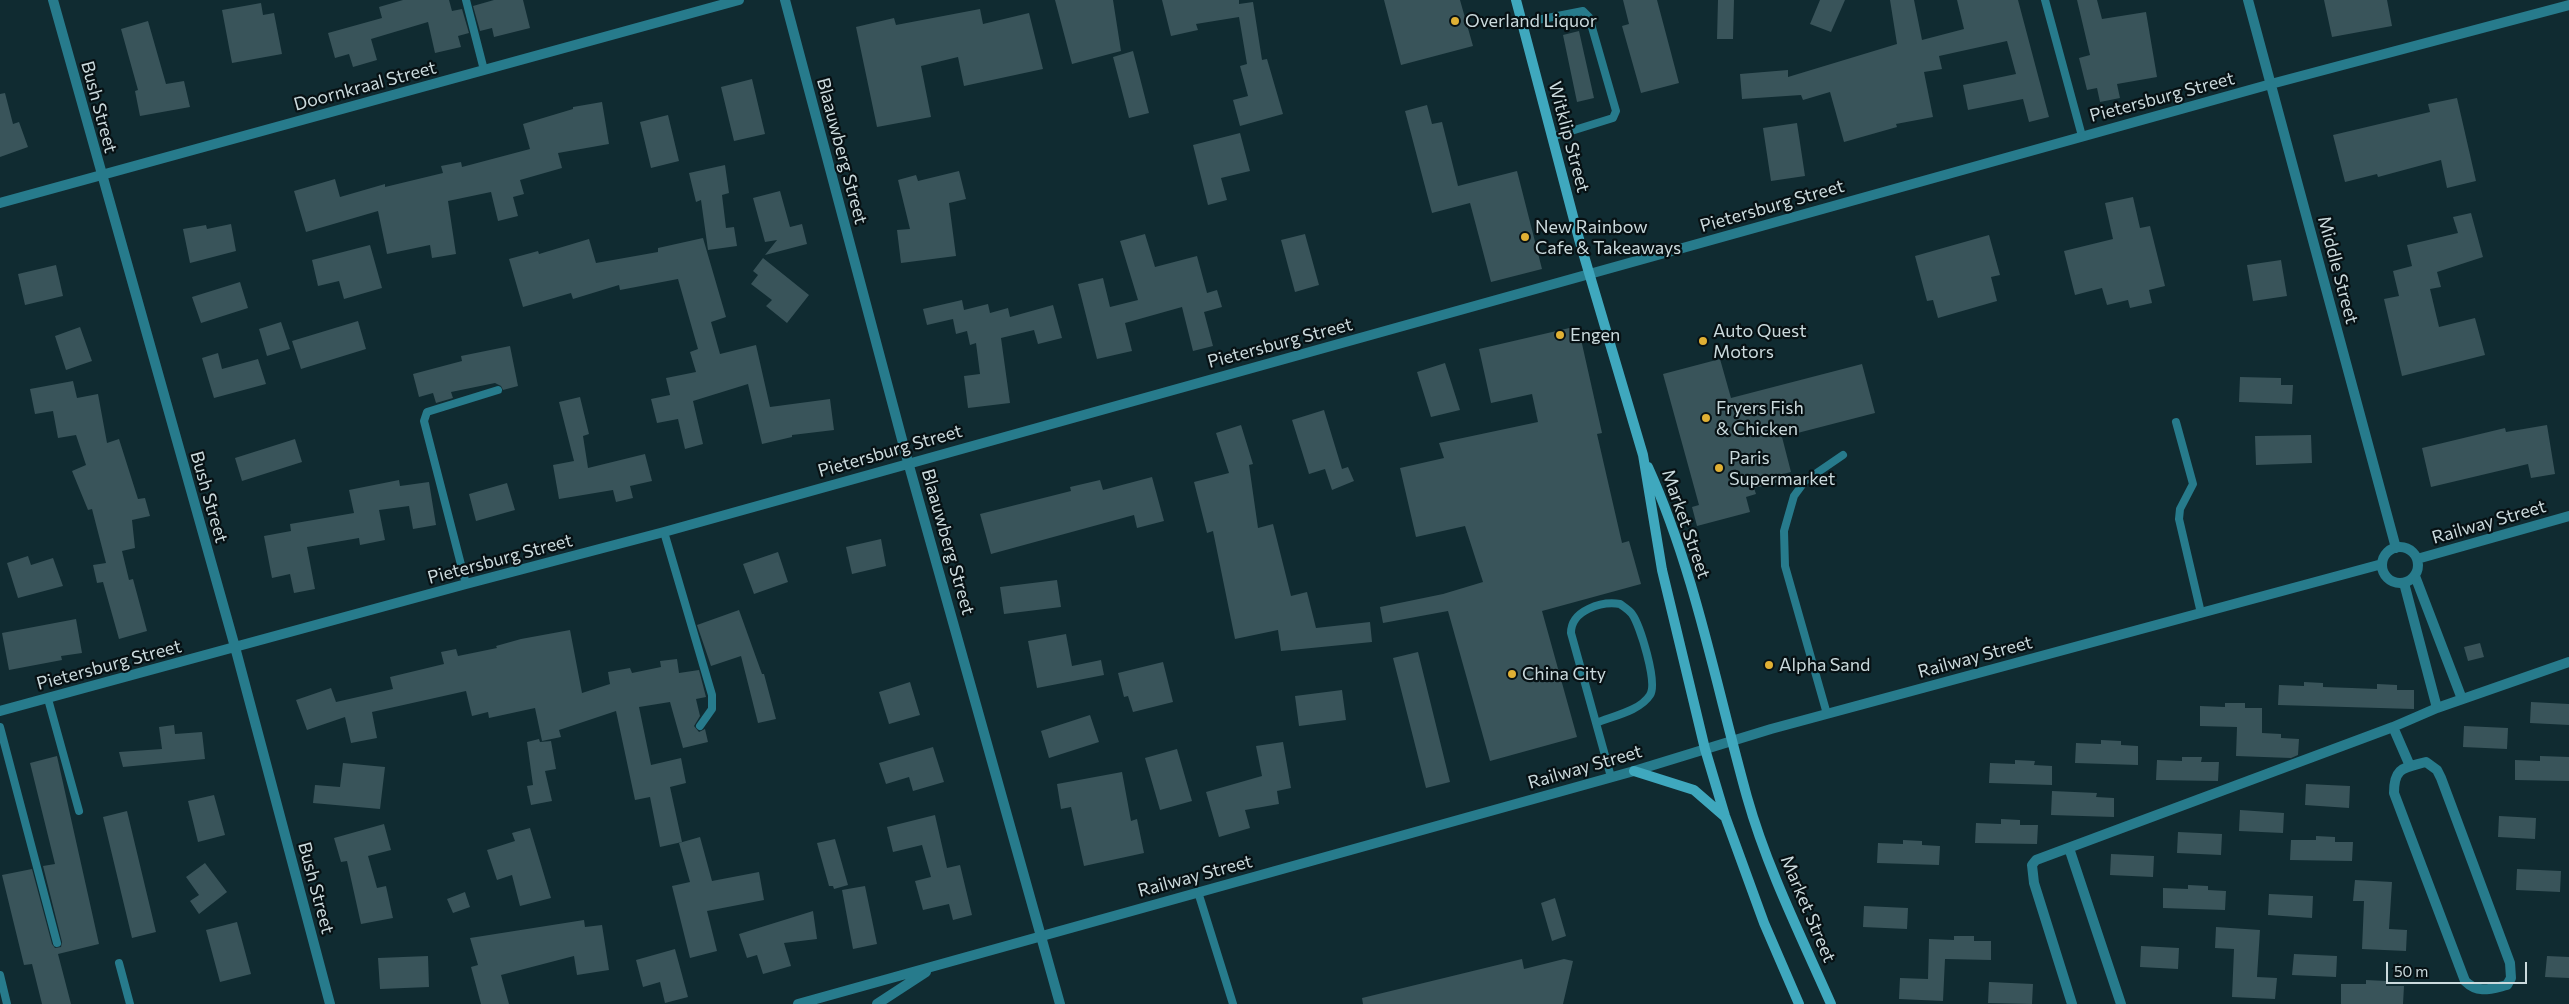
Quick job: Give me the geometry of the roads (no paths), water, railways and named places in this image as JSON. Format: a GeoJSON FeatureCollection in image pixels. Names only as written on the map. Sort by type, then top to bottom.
{"type":"FeatureCollection","features":[{"type":"Feature","properties":{"kind":"main road","name":"Witklip Street"},"geometry":{"type":"LineString","coordinates":[[1516,0],[1552,137],[1643,455]]}},
{"type":"Feature","properties":{"kind":"main road","name":"Market Street"},"geometry":{"type":"LineString","coordinates":[[1643,455],[1668,510],[1684,560],[1748,798],[1763,844],[1831,1004]]}},
{"type":"Feature","properties":{"kind":"main road","name":"Market Street"},"geometry":{"type":"LineString","coordinates":[[1643,455],[1662,570],[1705,749],[1724,816],[1764,923],[1798,1004]]}},
{"type":"Feature","properties":{"kind":"main road"},"geometry":{"type":"LineString","coordinates":[[1634,771],[1679,783],[1694,790],[1724,816]]}},
{"type":"Feature","properties":{"kind":"street","name":"Bush Street"},"geometry":{"type":"LineString","coordinates":[[53,0],[235,647],[330,1004]]}},
{"type":"Feature","properties":{"kind":"street","name":"Doornkraal Street"},"geometry":{"type":"LineString","coordinates":[[0,203],[738,0]]}},
{"type":"Feature","properties":{"kind":"street","name":"Blaauwberg Street"},"geometry":{"type":"LineString","coordinates":[[785,0],[908,462],[1060,1004]]}},
{"type":"Feature","properties":{"kind":"street","name":"Middle Street"},"geometry":{"type":"LineString","coordinates":[[2248,0],[2396,548]]}},
{"type":"Feature","properties":{"kind":"street","name":"Pietersburg Street"},"geometry":{"type":"LineString","coordinates":[[0,712],[466,584],[664,532],[908,462],[1591,274],[2082,136],[2569,5]]}},
{"type":"Feature","properties":{"kind":"street","name":"Railway Street"},"geometry":{"type":"LineString","coordinates":[[2417,559],[2569,516]]}},
{"type":"Feature","properties":{"kind":"street"},"geometry":{"type":"LineString","coordinates":[[2415,576],[2404,583],[2390,580],[2384,574],[2382,564],[2386,554],[2396,548],[2406,548],[2417,559],[2418,565],[2415,576],[2462,700]]}},
{"type":"Feature","properties":{"kind":"street","name":"Railway Street"},"geometry":{"type":"LineString","coordinates":[[798,1004],[1634,771],[1732,740],[2382,564]]}},
{"type":"Feature","properties":{"kind":"street"},"geometry":{"type":"LineString","coordinates":[[2404,583],[2436,708]]}},
{"type":"Feature","properties":{"kind":"street"},"geometry":{"type":"LineString","coordinates":[[2072,1004],[2032,873],[2032,865],[2036,860],[2393,727],[2436,708],[2569,662]]}},
{"type":"Feature","properties":{"kind":"street"},"geometry":{"type":"LineString","coordinates":[[2393,727],[2410,766]]}},
{"type":"Feature","properties":{"kind":"street"},"geometry":{"type":"LineString","coordinates":[[2426,762],[2436,770],[2441,778],[2510,962],[2510,978],[2507,985],[2480,991],[2471,988],[2458,968],[2394,793],[2394,777],[2398,772],[2410,766],[2426,762]]}},
{"type":"Feature","properties":{"kind":"street"},"geometry":{"type":"LineString","coordinates":[[2069,848],[2121,1004]]}},
{"type":"Feature","properties":{"kind":"street"},"geometry":{"type":"LineString","coordinates":[[877,1004],[935,966]]}},
{"type":"Feature","properties":{"kind":"lane"},"geometry":{"type":"LineString","coordinates":[[466,0],[484,70]]}},
{"type":"Feature","properties":{"kind":"lane"},"geometry":{"type":"LineString","coordinates":[[2045,0],[2082,136]]}},
{"type":"Feature","properties":{"kind":"lane"},"geometry":{"type":"LineString","coordinates":[[1522,23],[1583,12],[1589,17],[1616,111],[1613,118],[1552,137]]}},
{"type":"Feature","properties":{"kind":"lane"},"geometry":{"type":"LineString","coordinates":[[466,584],[424,421],[427,412],[498,390]]}},
{"type":"Feature","properties":{"kind":"lane"},"geometry":{"type":"LineString","coordinates":[[2176,422],[2193,484],[2180,509],[2180,519],[2201,613]]}},
{"type":"Feature","properties":{"kind":"lane"},"geometry":{"type":"LineString","coordinates":[[1827,714],[1785,566],[1784,531],[1794,496],[1805,481],[1843,455]]}},
{"type":"Feature","properties":{"kind":"lane"},"geometry":{"type":"LineString","coordinates":[[664,532],[712,695],[712,709],[700,726]]}},
{"type":"Feature","properties":{"kind":"lane"},"geometry":{"type":"LineString","coordinates":[[1596,723],[1638,706],[1650,695],[1653,688],[1652,673],[1632,615],[1620,604],[1601,604],[1582,612],[1574,620],[1572,627],[1596,723],[1611,777]]}},
{"type":"Feature","properties":{"kind":"lane"},"geometry":{"type":"LineString","coordinates":[[48,698],[79,811]]}},
{"type":"Feature","properties":{"kind":"lane"},"geometry":{"type":"LineString","coordinates":[[0,727],[57,943]]}},
{"type":"Feature","properties":{"kind":"lane"},"geometry":{"type":"LineString","coordinates":[[1198,892],[1233,1004]]}},
{"type":"Feature","properties":{"kind":"lane"},"geometry":{"type":"LineString","coordinates":[[119,963],[130,1004]]}},
{"type":"Feature","properties":{"kind":"lane"},"geometry":{"type":"LineString","coordinates":[[0,975],[7,1004]]}},
{"type":"Feature","properties":{"kind":"place","name":"Overland Liquor"},"geometry":{"type":"Point","coordinates":[1455,21]}},
{"type":"Feature","properties":{"kind":"place","name":"New Rainbow Cafe & Takeaways"},"geometry":{"type":"Point","coordinates":[1525,237]}},
{"type":"Feature","properties":{"kind":"place","name":"Engen"},"geometry":{"type":"Point","coordinates":[1560,335]}},
{"type":"Feature","properties":{"kind":"place","name":"Auto Quest Motors"},"geometry":{"type":"Point","coordinates":[1703,341]}},
{"type":"Feature","properties":{"kind":"place","name":"Fryers Fish & Chicken"},"geometry":{"type":"Point","coordinates":[1706,418]}},
{"type":"Feature","properties":{"kind":"place","name":"Paris Supermarket"},"geometry":{"type":"Point","coordinates":[1719,468]}},
{"type":"Feature","properties":{"kind":"place","name":"Alpha Sand"},"geometry":{"type":"Point","coordinates":[1769,665]}},
{"type":"Feature","properties":{"kind":"place","name":"China City"},"geometry":{"type":"Point","coordinates":[1512,674]}}]}
